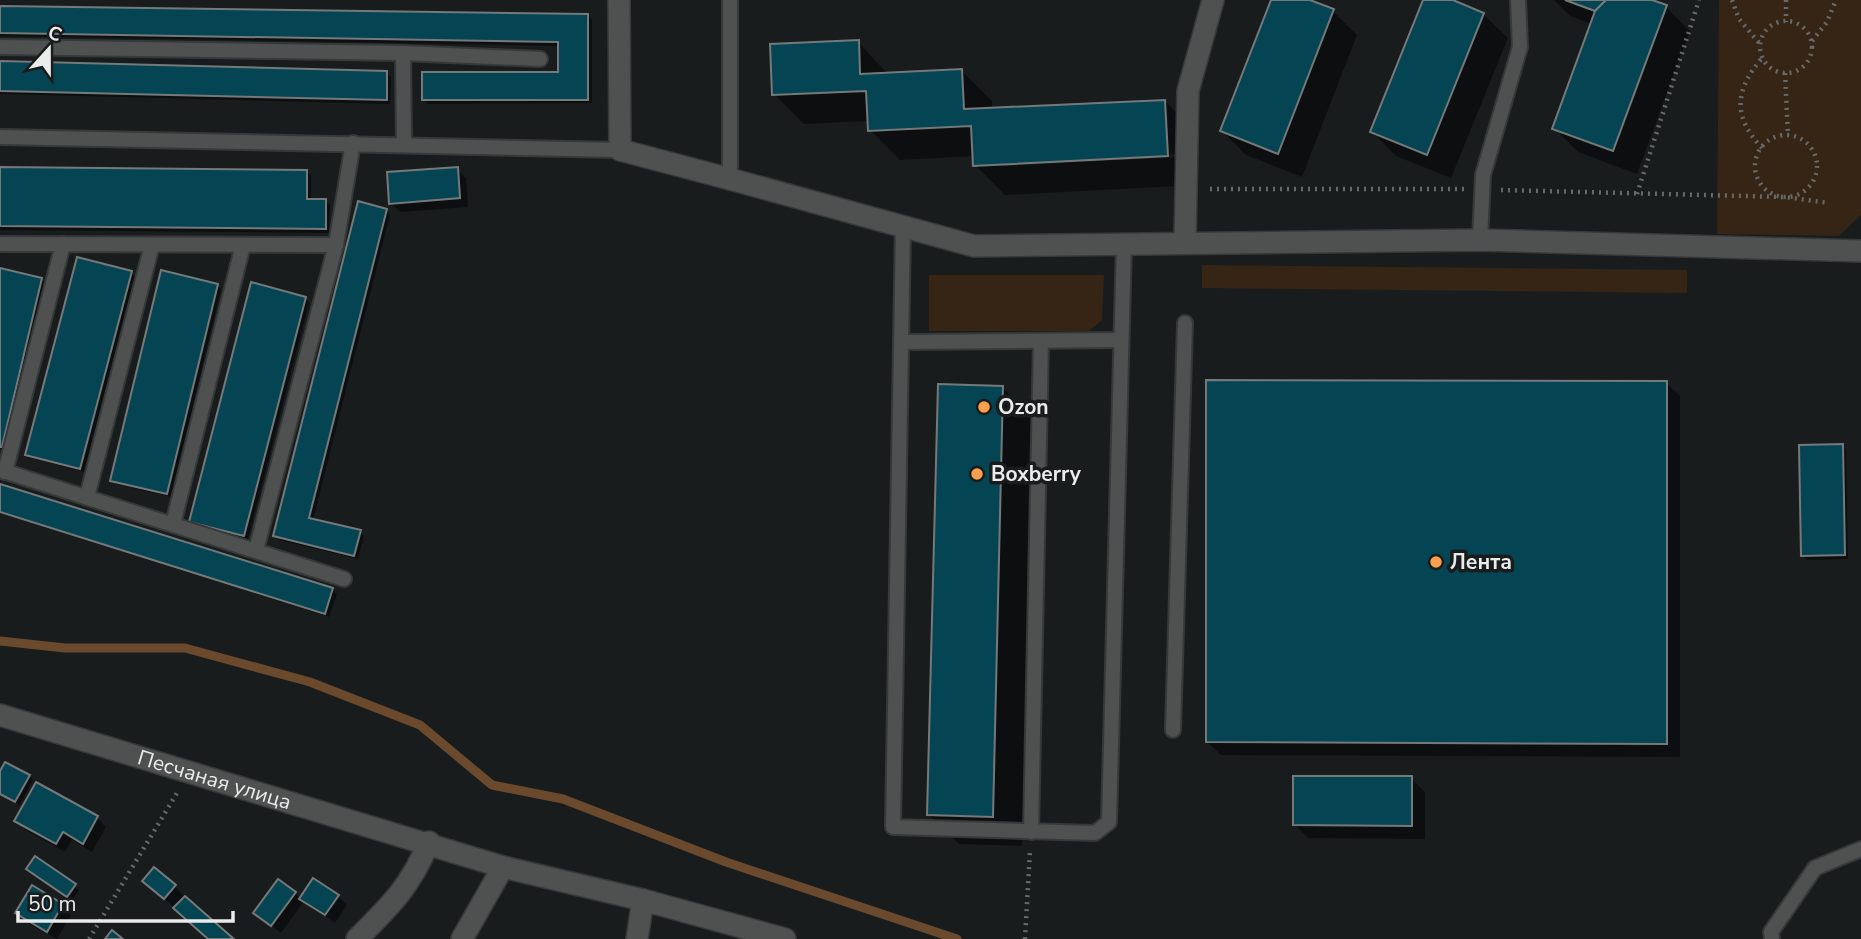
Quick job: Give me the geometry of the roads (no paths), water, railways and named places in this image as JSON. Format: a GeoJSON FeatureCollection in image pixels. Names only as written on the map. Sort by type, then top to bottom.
{"type":"FeatureCollection","features":[{"type":"Feature","properties":{"kind":"street"},"geometry":{"type":"LineString","coordinates":[[619,0],[620,150],[974,246],[1480,240],[1861,251]]}},
{"type":"Feature","properties":{"kind":"street"},"geometry":{"type":"LineString","coordinates":[[1185,242],[1188,91],[1213,0]]}},
{"type":"Feature","properties":{"kind":"street","name":"Песчаная улица"},"geometry":{"type":"LineString","coordinates":[[0,715],[191,770],[503,867],[643,900],[785,939]]}},
{"type":"Feature","properties":{"kind":"street"},"geometry":{"type":"LineString","coordinates":[[357,939],[399,897],[414,876],[429,842]]}},
{"type":"Feature","properties":{"kind":"street"},"geometry":{"type":"LineString","coordinates":[[462,939],[503,867]]}},
{"type":"Feature","properties":{"kind":"street"},"geometry":{"type":"LineString","coordinates":[[637,939],[643,900]]}},
{"type":"Feature","properties":{"kind":"lane"},"geometry":{"type":"LineString","coordinates":[[730,0],[730,179]]}},
{"type":"Feature","properties":{"kind":"lane"},"geometry":{"type":"LineString","coordinates":[[1480,240],[1481,189],[1520,47],[1518,0]]}},
{"type":"Feature","properties":{"kind":"lane"},"geometry":{"type":"LineString","coordinates":[[0,47],[403,53],[540,58]]}},
{"type":"Feature","properties":{"kind":"lane"},"geometry":{"type":"LineString","coordinates":[[403,53],[404,144]]}},
{"type":"Feature","properties":{"kind":"lane"},"geometry":{"type":"LineString","coordinates":[[0,137],[620,150]]}},
{"type":"Feature","properties":{"kind":"lane"},"geometry":{"type":"LineString","coordinates":[[256,550],[335,245],[353,143]]}},
{"type":"Feature","properties":{"kind":"lane"},"geometry":{"type":"LineString","coordinates":[[903,226],[893,827],[1095,833],[1109,822],[1124,243]]}},
{"type":"Feature","properties":{"kind":"lane"},"geometry":{"type":"LineString","coordinates":[[0,244],[335,245]]}},
{"type":"Feature","properties":{"kind":"lane"},"geometry":{"type":"LineString","coordinates":[[63,244],[3,471],[344,579]]}},
{"type":"Feature","properties":{"kind":"lane"},"geometry":{"type":"LineString","coordinates":[[87,498],[152,244]]}},
{"type":"Feature","properties":{"kind":"lane"},"geometry":{"type":"LineString","coordinates":[[173,524],[243,245]]}},
{"type":"Feature","properties":{"kind":"lane"},"geometry":{"type":"LineString","coordinates":[[1173,730],[1185,323]]}},
{"type":"Feature","properties":{"kind":"lane"},"geometry":{"type":"LineString","coordinates":[[902,342],[1121,340]]}},
{"type":"Feature","properties":{"kind":"lane"},"geometry":{"type":"LineString","coordinates":[[1031,832],[1041,341]]}},
{"type":"Feature","properties":{"kind":"lane"},"geometry":{"type":"LineString","coordinates":[[1772,939],[1771,932],[1815,868],[1861,849]]}},
{"type":"Feature","properties":{"kind":"waterway"},"geometry":{"type":"LineString","coordinates":[[0,641],[65,648],[185,648],[310,682],[420,725],[492,785],[563,799],[726,862],[957,939]]}},
{"type":"Feature","properties":{"kind":"place","name":"Ozon"},"geometry":{"type":"Point","coordinates":[984,407]}},
{"type":"Feature","properties":{"kind":"place","name":"Boxberry"},"geometry":{"type":"Point","coordinates":[977,474]}},
{"type":"Feature","properties":{"kind":"place","name":"Лента"},"geometry":{"type":"Point","coordinates":[1436,562]}}]}
